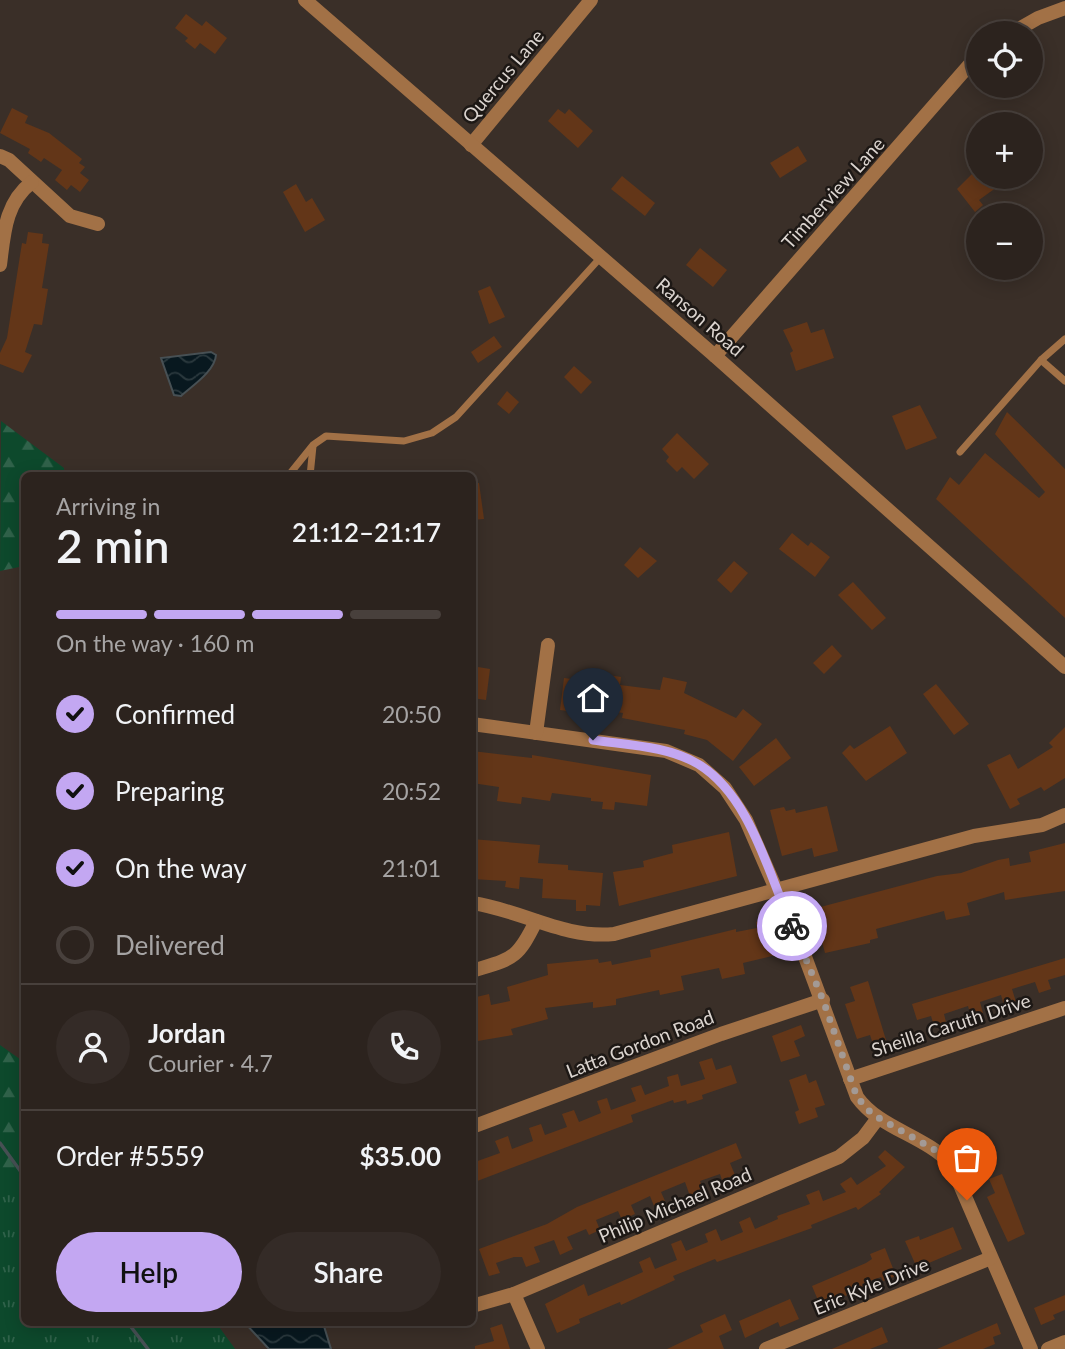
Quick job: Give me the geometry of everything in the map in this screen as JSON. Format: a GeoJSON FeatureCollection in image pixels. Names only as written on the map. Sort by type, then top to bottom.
{"type":"FeatureCollection","features":[{"type":"Feature","properties":{"kind":"street","name":"Ranson Road"},"geometry":{"type":"LineString","coordinates":[[305,0],[715,356],[1065,667]]}},
{"type":"Feature","properties":{"kind":"street","name":"Quercus Lane"},"geometry":{"type":"LineString","coordinates":[[471,145],[592,0]]}},
{"type":"Feature","properties":{"kind":"street"},"geometry":{"type":"LineString","coordinates":[[1033,21],[1065,8]]}},
{"type":"Feature","properties":{"kind":"street","name":"Timberview Lane"},"geometry":{"type":"LineString","coordinates":[[715,356],[966,68]]}},
{"type":"Feature","properties":{"kind":"street"},"geometry":{"type":"LineString","coordinates":[[0,156],[9,160],[70,216],[98,224]]}},
{"type":"Feature","properties":{"kind":"street"},"geometry":{"type":"LineString","coordinates":[[0,265],[5,223],[16,194],[33,182]]}},
{"type":"Feature","properties":{"kind":"street"},"geometry":{"type":"LineString","coordinates":[[536,733],[548,645]]}},
{"type":"Feature","properties":{"kind":"street"},"geometry":{"type":"LineString","coordinates":[[476,725],[666,751],[699,765],[725,788],[746,820],[823,1000],[857,1097],[878,1118],[932,1146],[951,1164],[1031,1349]]}},
{"type":"Feature","properties":{"kind":"street"},"geometry":{"type":"LineString","coordinates":[[476,904],[518,913],[566,932],[614,934],[974,836],[1042,825],[1065,816]]}},
{"type":"Feature","properties":{"kind":"street"},"geometry":{"type":"LineString","coordinates":[[476,970],[508,960],[522,950],[536,921]]}},
{"type":"Feature","properties":{"kind":"street","name":"Latta Gordon Road"},"geometry":{"type":"LineString","coordinates":[[476,1126],[721,1034],[823,1000]]}},
{"type":"Feature","properties":{"kind":"street","name":"Sheilla Caruth Drive"},"geometry":{"type":"LineString","coordinates":[[850,1079],[1065,1008]]}},
{"type":"Feature","properties":{"kind":"street","name":"Philip Michael Road"},"geometry":{"type":"LineString","coordinates":[[476,1305],[514,1294],[839,1157],[863,1138],[878,1118]]}},
{"type":"Feature","properties":{"kind":"street","name":"Eric Kyle Drive"},"geometry":{"type":"LineString","coordinates":[[766,1349],[992,1258]]}},
{"type":"Feature","properties":{"kind":"street"},"geometry":{"type":"LineString","coordinates":[[514,1294],[538,1349]]}},
{"type":"Feature","properties":{"kind":"street"},"geometry":{"type":"LineString","coordinates":[[1048,1349],[1065,1342]]}},
{"type":"Feature","properties":{"kind":"lane"},"geometry":{"type":"LineString","coordinates":[[291,472],[313,445],[326,436],[404,441],[432,433],[456,417],[601,257]]}},
{"type":"Feature","properties":{"kind":"lane"},"geometry":{"type":"LineString","coordinates":[[960,452],[1041,360],[1064,340]]}},
{"type":"Feature","properties":{"kind":"lane"},"geometry":{"type":"LineString","coordinates":[[1041,360],[1065,382]]}},
{"type":"Feature","properties":{"kind":"lane"},"geometry":{"type":"LineString","coordinates":[[310,472],[313,445]]}},
{"type":"Feature","properties":{"kind":"green space"},"geometry":{"type":"Polygon","coordinates":[[[1,421],[64,468],[64,472],[21,472],[21,567],[0,571],[1,421]]]}},
{"type":"Feature","properties":{"kind":"green space"},"geometry":{"type":"Polygon","coordinates":[[[0,1045],[21,1060],[21,1326],[218,1326],[235,1349],[0,1349],[0,1045]]]}},
{"type":"Feature","properties":{"kind":"green space"},"geometry":{"type":"Polygon","coordinates":[[[21,1190],[21,1326],[218,1326],[235,1349],[0,1349],[0,1193],[21,1190]]]}},
{"type":"Feature","properties":{"kind":"water"},"geometry":{"type":"Polygon","coordinates":[[[211,352],[216,355],[212,367],[181,396],[174,395],[161,358],[211,352]]]}},
{"type":"Feature","properties":{"kind":"water"},"geometry":{"type":"Polygon","coordinates":[[[248,1326],[324,1326],[331,1349],[269,1349],[248,1326]]]}},
{"type":"Feature","properties":{"kind":"building"},"geometry":{"type":"Polygon","coordinates":[[[186,14],[202,26],[206,21],[227,38],[215,54],[200,43],[195,49],[185,41],[188,38],[175,28],[186,14]]]}},
{"type":"Feature","properties":{"kind":"building"},"geometry":{"type":"Polygon","coordinates":[[[12,108],[28,116],[25,123],[49,133],[82,159],[79,163],[85,167],[80,173],[89,180],[80,192],[71,185],[67,190],[55,180],[62,170],[44,158],[41,162],[28,153],[30,149],[0,133],[12,108]]]}},
{"type":"Feature","properties":{"kind":"building"},"geometry":{"type":"Polygon","coordinates":[[[558,109],[565,114],[569,109],[593,131],[578,148],[548,121],[558,109]]]}},
{"type":"Feature","properties":{"kind":"building"},"geometry":{"type":"Polygon","coordinates":[[[798,146],[807,161],[780,178],[770,163],[798,146]]]}},
{"type":"Feature","properties":{"kind":"building"},"geometry":{"type":"Polygon","coordinates":[[[622,176],[655,203],[645,216],[611,189],[622,176]]]}},
{"type":"Feature","properties":{"kind":"building"},"geometry":{"type":"Polygon","coordinates":[[[966,180],[966,189],[994,189],[979,200],[981,203],[968,203],[957,189],[966,180]]]}},
{"type":"Feature","properties":{"kind":"building"},"geometry":{"type":"Polygon","coordinates":[[[296,184],[306,202],[312,198],[325,220],[305,232],[283,192],[296,184]]]}},
{"type":"Feature","properties":{"kind":"building"},"geometry":{"type":"Polygon","coordinates":[[[28,232],[43,234],[42,243],[49,244],[42,288],[48,289],[42,325],[34,324],[25,352],[32,355],[23,373],[0,364],[0,353],[7,338],[22,243],[26,244],[28,232]]]}},
{"type":"Feature","properties":{"kind":"building"},"geometry":{"type":"Polygon","coordinates":[[[700,248],[727,270],[713,287],[686,265],[700,248]]]}},
{"type":"Feature","properties":{"kind":"building"},"geometry":{"type":"Polygon","coordinates":[[[490,286],[505,317],[489,324],[478,291],[490,286]]]}},
{"type":"Feature","properties":{"kind":"building"},"geometry":{"type":"Polygon","coordinates":[[[807,322],[811,333],[824,329],[834,358],[796,371],[790,353],[793,351],[783,330],[807,322]]]}},
{"type":"Feature","properties":{"kind":"building"},"geometry":{"type":"Polygon","coordinates":[[[494,336],[502,347],[478,363],[471,352],[494,336]]]}},
{"type":"Feature","properties":{"kind":"building"},"geometry":{"type":"Polygon","coordinates":[[[574,366],[592,382],[581,394],[564,377],[574,366]]]}},
{"type":"Feature","properties":{"kind":"building"},"geometry":{"type":"Polygon","coordinates":[[[507,391],[519,402],[509,414],[497,404],[507,391]]]}},
{"type":"Feature","properties":{"kind":"building"},"geometry":{"type":"Polygon","coordinates":[[[920,405],[937,438],[906,450],[892,416],[920,405]]]}},
{"type":"Feature","properties":{"kind":"building"},"geometry":{"type":"Polygon","coordinates":[[[1007,412],[1065,469],[1065,618],[936,499],[950,477],[959,485],[985,453],[1039,498],[1045,492],[995,434],[1007,412]]]}},
{"type":"Feature","properties":{"kind":"building"},"geometry":{"type":"Polygon","coordinates":[[[677,433],[709,464],[694,479],[682,467],[677,472],[666,461],[669,457],[662,449],[677,433]]]}},
{"type":"Feature","properties":{"kind":"building"},"geometry":{"type":"Polygon","coordinates":[[[476,483],[479,483],[484,519],[476,520],[476,483]]]}},
{"type":"Feature","properties":{"kind":"building"},"geometry":{"type":"Polygon","coordinates":[[[792,533],[808,546],[811,542],[830,557],[815,577],[779,549],[792,533]]]}},
{"type":"Feature","properties":{"kind":"building"},"geometry":{"type":"Polygon","coordinates":[[[640,547],[657,561],[638,578],[624,565],[640,547]]]}},
{"type":"Feature","properties":{"kind":"building"},"geometry":{"type":"Polygon","coordinates":[[[734,561],[748,573],[731,593],[717,580],[734,561]]]}},
{"type":"Feature","properties":{"kind":"building"},"geometry":{"type":"Polygon","coordinates":[[[853,582],[886,618],[872,630],[838,595],[853,582]]]}},
{"type":"Feature","properties":{"kind":"building"},"geometry":{"type":"Polygon","coordinates":[[[832,645],[842,656],[824,674],[813,663],[832,645]]]}},
{"type":"Feature","properties":{"kind":"building"},"geometry":{"type":"Polygon","coordinates":[[[476,667],[490,669],[486,700],[476,699],[476,667]]]}},
{"type":"Feature","properties":{"kind":"building"},"geometry":{"type":"Polygon","coordinates":[[[596,673],[621,677],[620,685],[660,690],[663,677],[687,682],[684,693],[736,718],[743,709],[762,724],[733,761],[707,740],[684,734],[685,730],[622,718],[623,713],[583,707],[582,713],[560,710],[564,678],[595,682],[596,673]]]}},
{"type":"Feature","properties":{"kind":"building"},"geometry":{"type":"Polygon","coordinates":[[[936,684],[969,724],[954,735],[923,694],[936,684]]]}},
{"type":"Feature","properties":{"kind":"building"},"geometry":{"type":"Polygon","coordinates":[[[890,726],[907,753],[866,781],[842,753],[850,745],[854,749],[890,726]]]}},
{"type":"Feature","properties":{"kind":"building"},"geometry":{"type":"Polygon","coordinates":[[[1065,727],[1065,778],[1044,791],[1041,787],[1017,799],[1020,804],[1010,809],[987,765],[1010,754],[1018,769],[1053,747],[1049,743],[1065,727]]]}},
{"type":"Feature","properties":{"kind":"building"},"geometry":{"type":"Polygon","coordinates":[[[776,738],[791,758],[754,786],[739,767],[776,738]]]}},
{"type":"Feature","properties":{"kind":"building"},"geometry":{"type":"Polygon","coordinates":[[[476,751],[532,758],[532,755],[651,775],[647,806],[615,802],[614,810],[602,809],[603,802],[591,801],[591,798],[552,793],[550,801],[522,797],[521,804],[497,801],[499,787],[476,784],[476,751]]]}},
{"type":"Feature","properties":{"kind":"building"},"geometry":{"type":"Polygon","coordinates":[[[827,806],[838,851],[814,857],[812,848],[782,856],[770,810],[784,807],[786,811],[795,809],[796,813],[827,806]]]}},
{"type":"Feature","properties":{"kind":"building"},"geometry":{"type":"Polygon","coordinates":[[[729,832],[737,876],[619,906],[613,872],[644,867],[643,861],[673,853],[672,845],[729,832]]]}},
{"type":"Feature","properties":{"kind":"building"},"geometry":{"type":"Polygon","coordinates":[[[476,839],[540,845],[538,863],[568,865],[568,870],[603,873],[600,906],[586,905],[586,911],[576,911],[576,900],[542,898],[543,879],[520,877],[519,889],[505,887],[506,881],[476,879],[476,839]]]}},
{"type":"Feature","properties":{"kind":"building"},"geometry":{"type":"Polygon","coordinates":[[[1065,843],[1065,891],[1005,900],[1004,892],[967,903],[970,915],[946,920],[944,911],[876,929],[878,938],[870,940],[870,943],[825,953],[813,909],[937,876],[961,873],[998,860],[1009,858],[1010,866],[1031,862],[1029,852],[1065,843]]]}},
{"type":"Feature","properties":{"kind":"building"},"geometry":{"type":"Polygon","coordinates":[[[767,919],[776,955],[743,963],[745,974],[722,979],[719,968],[681,976],[684,990],[660,995],[659,990],[616,999],[616,1005],[593,1008],[593,1002],[545,1008],[548,1019],[511,1029],[513,1035],[476,1041],[476,997],[489,994],[491,1005],[510,1001],[507,987],[548,975],[547,964],[598,959],[599,963],[611,961],[612,965],[651,957],[650,950],[736,929],[736,932],[757,928],[756,922],[767,919]]]}},
{"type":"Feature","properties":{"kind":"building"},"geometry":{"type":"Polygon","coordinates":[[[1065,958],[1065,975],[1048,980],[1051,989],[1039,993],[1035,982],[1012,989],[1016,1002],[1004,1006],[1001,995],[980,1002],[983,1013],[971,1017],[968,1006],[944,1014],[946,1022],[934,1026],[931,1016],[917,1020],[912,1004],[1065,958]]]}},
{"type":"Feature","properties":{"kind":"building"},"geometry":{"type":"Polygon","coordinates":[[[868,981],[886,1040],[873,1044],[870,1035],[857,1039],[845,1004],[855,1001],[850,987],[868,981]]]}},
{"type":"Feature","properties":{"kind":"building"},"geometry":{"type":"Polygon","coordinates":[[[801,1025],[805,1036],[794,1041],[800,1056],[781,1062],[772,1036],[801,1025]]]}},
{"type":"Feature","properties":{"kind":"building"},"geometry":{"type":"Polygon","coordinates":[[[712,1058],[716,1070],[731,1065],[737,1083],[702,1095],[703,1099],[687,1104],[686,1100],[674,1103],[673,1100],[631,1115],[633,1122],[476,1181],[476,1162],[500,1153],[495,1141],[508,1136],[512,1149],[533,1141],[529,1128],[541,1124],[545,1135],[567,1127],[562,1114],[574,1110],[579,1122],[601,1113],[597,1101],[607,1098],[611,1110],[636,1101],[631,1088],[641,1085],[645,1095],[669,1086],[667,1077],[678,1074],[681,1086],[705,1079],[699,1062],[712,1058]]]}},
{"type":"Feature","properties":{"kind":"building"},"geometry":{"type":"Polygon","coordinates":[[[806,1074],[809,1083],[816,1080],[825,1105],[815,1108],[818,1117],[799,1124],[795,1112],[799,1110],[789,1080],[806,1074]]]}},
{"type":"Feature","properties":{"kind":"building"},"geometry":{"type":"Polygon","coordinates":[[[736,1143],[742,1158],[730,1163],[735,1175],[722,1180],[720,1174],[700,1181],[705,1194],[691,1199],[685,1182],[661,1192],[665,1201],[654,1206],[650,1196],[631,1205],[635,1214],[622,1220],[618,1211],[596,1220],[600,1230],[589,1235],[586,1229],[567,1237],[573,1249],[560,1255],[554,1240],[534,1247],[540,1262],[526,1267],[522,1257],[514,1257],[496,1263],[500,1273],[489,1276],[479,1249],[547,1224],[577,1207],[736,1143]]]}},
{"type":"Feature","properties":{"kind":"building"},"geometry":{"type":"Polygon","coordinates":[[[885,1150],[905,1167],[879,1192],[881,1194],[858,1210],[856,1207],[811,1225],[812,1228],[717,1262],[715,1259],[673,1276],[675,1280],[621,1305],[620,1302],[579,1319],[580,1323],[557,1333],[545,1304],[584,1284],[588,1296],[643,1272],[639,1262],[650,1257],[655,1269],[677,1260],[671,1244],[681,1240],[686,1251],[708,1242],[705,1234],[716,1229],[721,1241],[743,1232],[739,1222],[750,1217],[755,1229],[778,1219],[777,1216],[810,1204],[806,1195],[819,1190],[823,1201],[846,1192],[840,1184],[851,1177],[857,1185],[886,1166],[878,1157],[885,1150]]]}},
{"type":"Feature","properties":{"kind":"building"},"geometry":{"type":"Polygon","coordinates":[[[1002,1174],[1025,1234],[1008,1242],[987,1197],[995,1193],[989,1179],[1002,1174]]]}},
{"type":"Feature","properties":{"kind":"building"},"geometry":{"type":"Polygon","coordinates":[[[953,1227],[962,1249],[917,1268],[905,1241],[919,1236],[920,1240],[953,1227]]]}},
{"type":"Feature","properties":{"kind":"building"},"geometry":{"type":"Polygon","coordinates":[[[885,1248],[896,1276],[883,1281],[881,1277],[862,1284],[864,1289],[820,1305],[812,1286],[866,1263],[872,1259],[870,1254],[885,1248]]]}},
{"type":"Feature","properties":{"kind":"building"},"geometry":{"type":"Polygon","coordinates":[[[1065,1295],[1065,1310],[1053,1315],[1055,1319],[1041,1325],[1034,1308],[1065,1295]]]}},
{"type":"Feature","properties":{"kind":"building"},"geometry":{"type":"Polygon","coordinates":[[[790,1299],[799,1319],[780,1327],[778,1322],[745,1338],[739,1321],[790,1299]]]}},
{"type":"Feature","properties":{"kind":"building"},"geometry":{"type":"Polygon","coordinates":[[[725,1314],[732,1330],[719,1336],[724,1349],[667,1349],[703,1332],[700,1325],[725,1314]]]}},
{"type":"Feature","properties":{"kind":"building"},"geometry":{"type":"Polygon","coordinates":[[[997,1323],[1001,1334],[993,1337],[995,1344],[983,1349],[937,1349],[997,1323]]]}},
{"type":"Feature","properties":{"kind":"building"},"geometry":{"type":"Polygon","coordinates":[[[502,1324],[510,1349],[475,1349],[475,1346],[494,1341],[490,1328],[502,1324]]]}},
{"type":"Feature","properties":{"kind":"building"},"geometry":{"type":"Polygon","coordinates":[[[882,1327],[888,1342],[870,1349],[832,1349],[882,1327]]]}},
{"type":"Feature","properties":{"kind":"waterway"},"geometry":{"type":"LineString","coordinates":[[0,1143],[21,1172]]}},
{"type":"Feature","properties":{"kind":"waterway"},"geometry":{"type":"LineString","coordinates":[[130,1326],[148,1349]]}},
{"type":"Feature","properties":{"kind":"way so far"},"geometry":{"type":"LineString","coordinates":[[792,926],[823,1000],[857,1097],[872,1114],[942,1154],[957,1175],[967,1200]]}},
{"type":"Feature","properties":{"kind":"route"},"geometry":{"type":"LineString","coordinates":[[593,740],[666,751],[699,765],[725,788],[746,820],[792,926]]}}]}
